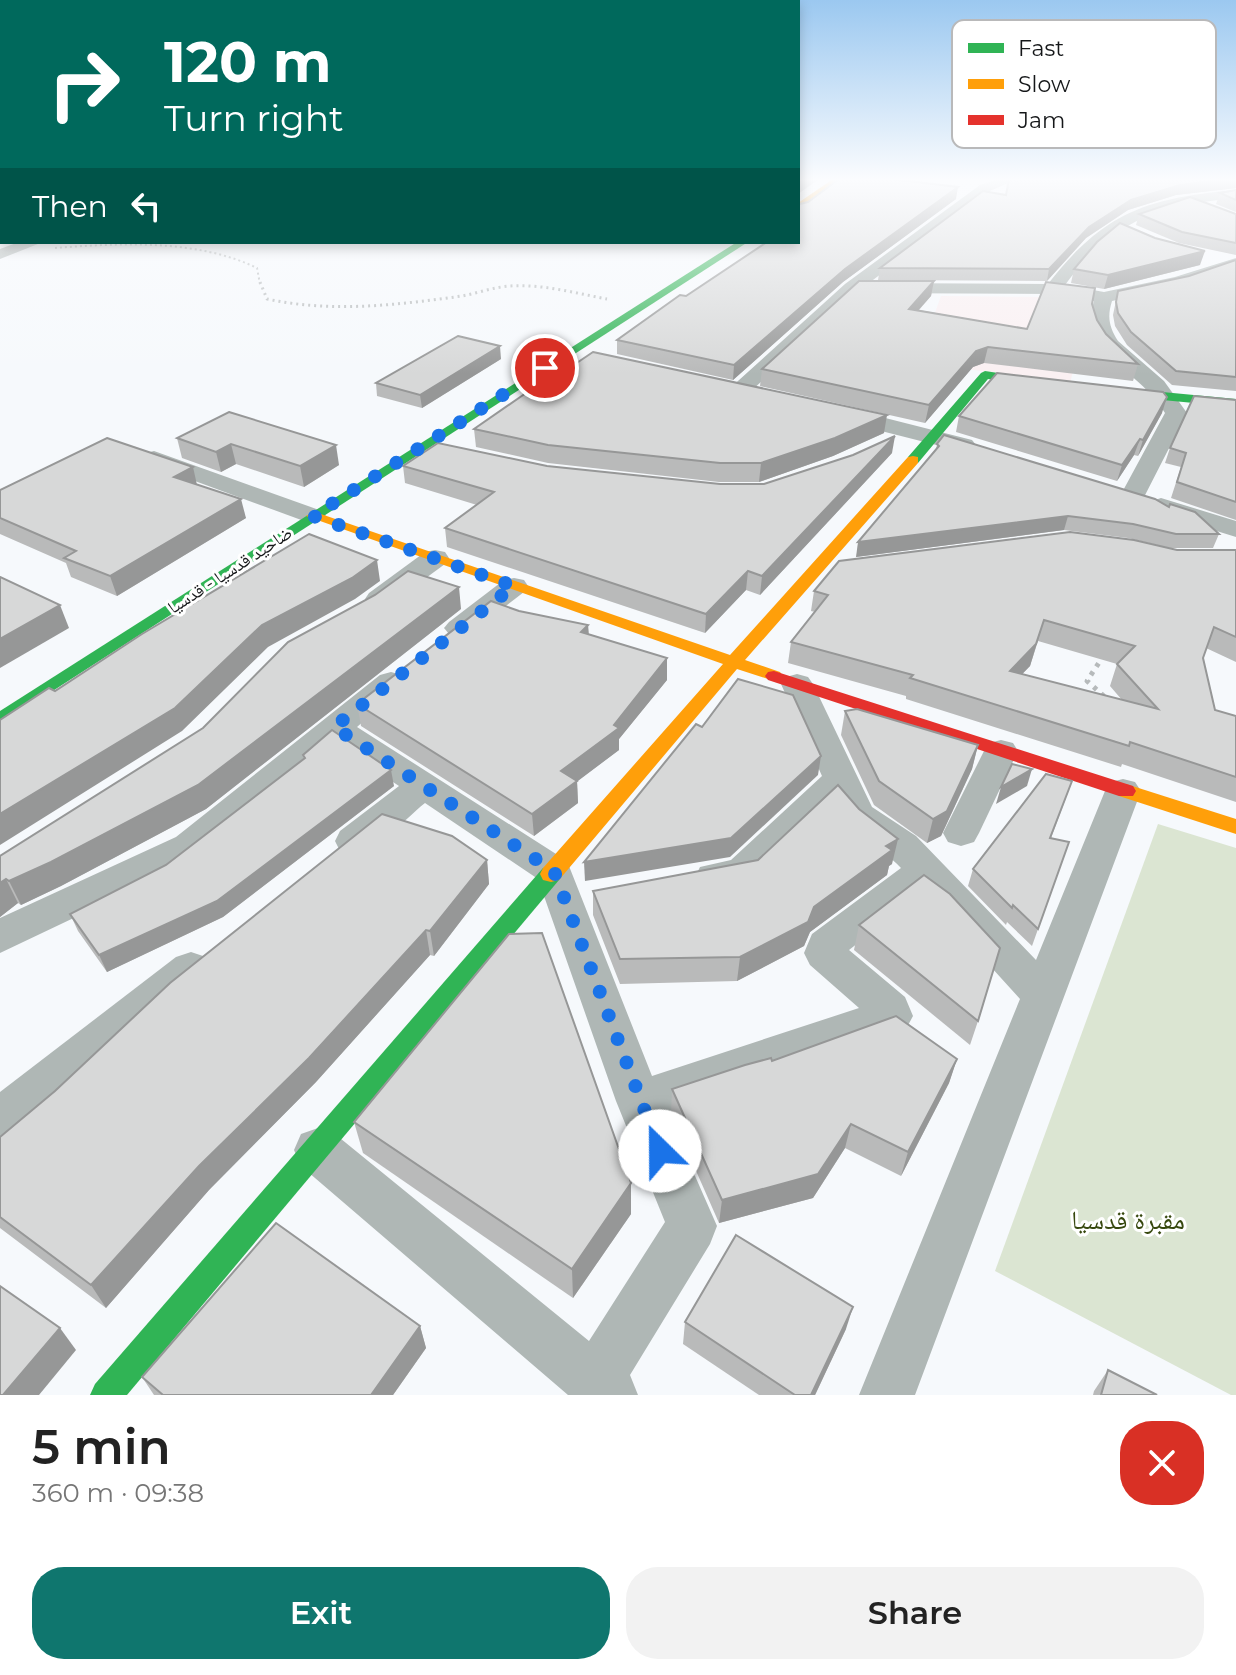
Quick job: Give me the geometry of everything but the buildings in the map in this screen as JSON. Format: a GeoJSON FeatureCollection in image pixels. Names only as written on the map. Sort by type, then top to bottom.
{"type":"FeatureCollection","features":[{"type":"Feature","properties":{"kind":"main road","name":"ضاحيد قدسيا - قدسيا"},"geometry":{"type":"LineString","coordinates":[[0,719],[740,244]]}},
{"type":"Feature","properties":{"kind":"main road"},"geometry":{"type":"LineString","coordinates":[[106,1395],[318,1150],[572,890],[736,663],[925,433],[985,375],[1236,403]]}},
{"type":"Feature","properties":{"kind":"main road"},"geometry":{"type":"LineString","coordinates":[[313,516],[797,684],[1236,827]]}},
{"type":"Feature","properties":{"kind":"street"},"geometry":{"type":"LineString","coordinates":[[768,397],[731,388],[851,288],[910,244]]}},
{"type":"Feature","properties":{"kind":"street"},"geometry":{"type":"LineString","coordinates":[[1053,289],[1093,244]]}},
{"type":"Feature","properties":{"kind":"street"},"geometry":{"type":"LineString","coordinates":[[4,246],[41,246]]}},
{"type":"Feature","properties":{"kind":"street"},"geometry":{"type":"LineString","coordinates":[[1194,256],[1235,264]]}},
{"type":"Feature","properties":{"kind":"street"},"geometry":{"type":"LineString","coordinates":[[851,288],[1053,289],[1104,297],[1235,264]]}},
{"type":"Feature","properties":{"kind":"street"},"geometry":{"type":"LineString","coordinates":[[1104,297],[1097,309],[1099,328],[1137,371],[1172,398],[1176,413],[1125,495],[1236,529]]}},
{"type":"Feature","properties":{"kind":"street"},"geometry":{"type":"LineString","coordinates":[[570,353],[600,360]]}},
{"type":"Feature","properties":{"kind":"street"},"geometry":{"type":"LineString","coordinates":[[827,410],[981,450]]}},
{"type":"Feature","properties":{"kind":"street"},"geometry":{"type":"LineString","coordinates":[[879,448],[925,433]]}},
{"type":"Feature","properties":{"kind":"street"},"geometry":{"type":"LineString","coordinates":[[423,446],[451,452]]}},
{"type":"Feature","properties":{"kind":"street"},"geometry":{"type":"LineString","coordinates":[[147,456],[313,516]]}},
{"type":"Feature","properties":{"kind":"street"},"geometry":{"type":"LineString","coordinates":[[353,616],[435,558]]}},
{"type":"Feature","properties":{"kind":"street"},"geometry":{"type":"LineString","coordinates":[[810,574],[842,570]]}},
{"type":"Feature","properties":{"kind":"street"},"geometry":{"type":"LineString","coordinates":[[0,937],[35,917],[189,847],[334,727],[514,586]]}},
{"type":"Feature","properties":{"kind":"street"},"geometry":{"type":"LineString","coordinates":[[797,684],[858,815],[903,846],[1043,995]]}},
{"type":"Feature","properties":{"kind":"street"},"geometry":{"type":"LineString","coordinates":[[318,1150],[603,1388],[692,1226],[639,1101],[572,890],[334,727]]}},
{"type":"Feature","properties":{"kind":"street"},"geometry":{"type":"LineString","coordinates":[[961,833],[1001,751]]}},
{"type":"Feature","properties":{"kind":"street"},"geometry":{"type":"LineString","coordinates":[[683,882],[742,872],[841,779]]}},
{"type":"Feature","properties":{"kind":"street"},"geometry":{"type":"LineString","coordinates":[[323,864],[423,786]]}},
{"type":"Feature","properties":{"kind":"street"},"geometry":{"type":"LineString","coordinates":[[887,1395],[1123,791]]}},
{"type":"Feature","properties":{"kind":"street"},"geometry":{"type":"LineString","coordinates":[[639,1101],[891,1016],[890,1010],[824,953],[826,945],[926,870]]}},
{"type":"Feature","properties":{"kind":"street"},"geometry":{"type":"LineString","coordinates":[[0,1120],[224,943]]}},
{"type":"Feature","properties":{"kind":"path"},"geometry":{"type":"LineString","coordinates":[[41,246],[134,247],[236,258],[257,268],[261,290],[267,299],[296,305],[383,307],[481,293],[506,286],[535,286],[645,306]]}},
{"type":"Feature","properties":{"kind":"path"},"geometry":{"type":"LineString","coordinates":[[1111,702],[1087,681],[1112,644]]}},
{"type":"Feature","properties":{"kind":"shaded area"},"geometry":{"type":"Polygon","coordinates":[[[941,296],[1049,297],[1090,302],[1070,383],[945,366],[928,332],[941,296]]]}},
{"type":"Feature","properties":{"kind":"green space","name":"مقبرة قدسيا"},"geometry":{"type":"Polygon","coordinates":[[[1158,824],[1236,848],[1236,1395],[995,1271],[1158,824]]]}},
{"type":"Feature","properties":{"kind":"traffic: fast"},"geometry":{"type":"LineString","coordinates":[[0,719],[740,244]]}},
{"type":"Feature","properties":{"kind":"traffic: fast"},"geometry":{"type":"LineString","coordinates":[[913,460],[985,375],[1057,386],[1236,403]]}},
{"type":"Feature","properties":{"kind":"traffic: fast"},"geometry":{"type":"LineString","coordinates":[[106,1395],[551,874]]}},
{"type":"Feature","properties":{"kind":"traffic: slow"},"geometry":{"type":"LineString","coordinates":[[551,874],[810,574],[913,460]]}},
{"type":"Feature","properties":{"kind":"traffic: slow"},"geometry":{"type":"LineString","coordinates":[[313,516],[774,676]]}},
{"type":"Feature","properties":{"kind":"traffic: slow"},"geometry":{"type":"LineString","coordinates":[[1126,791],[1236,827]]}},
{"type":"Feature","properties":{"kind":"traffic: jam"},"geometry":{"type":"LineString","coordinates":[[774,676],[1126,791]]}},
{"type":"Feature","properties":{"kind":"route"},"geometry":{"type":"LineString","coordinates":[[545,368],[313,516],[514,586],[334,727],[554,871],[660,1151]]}}]}
